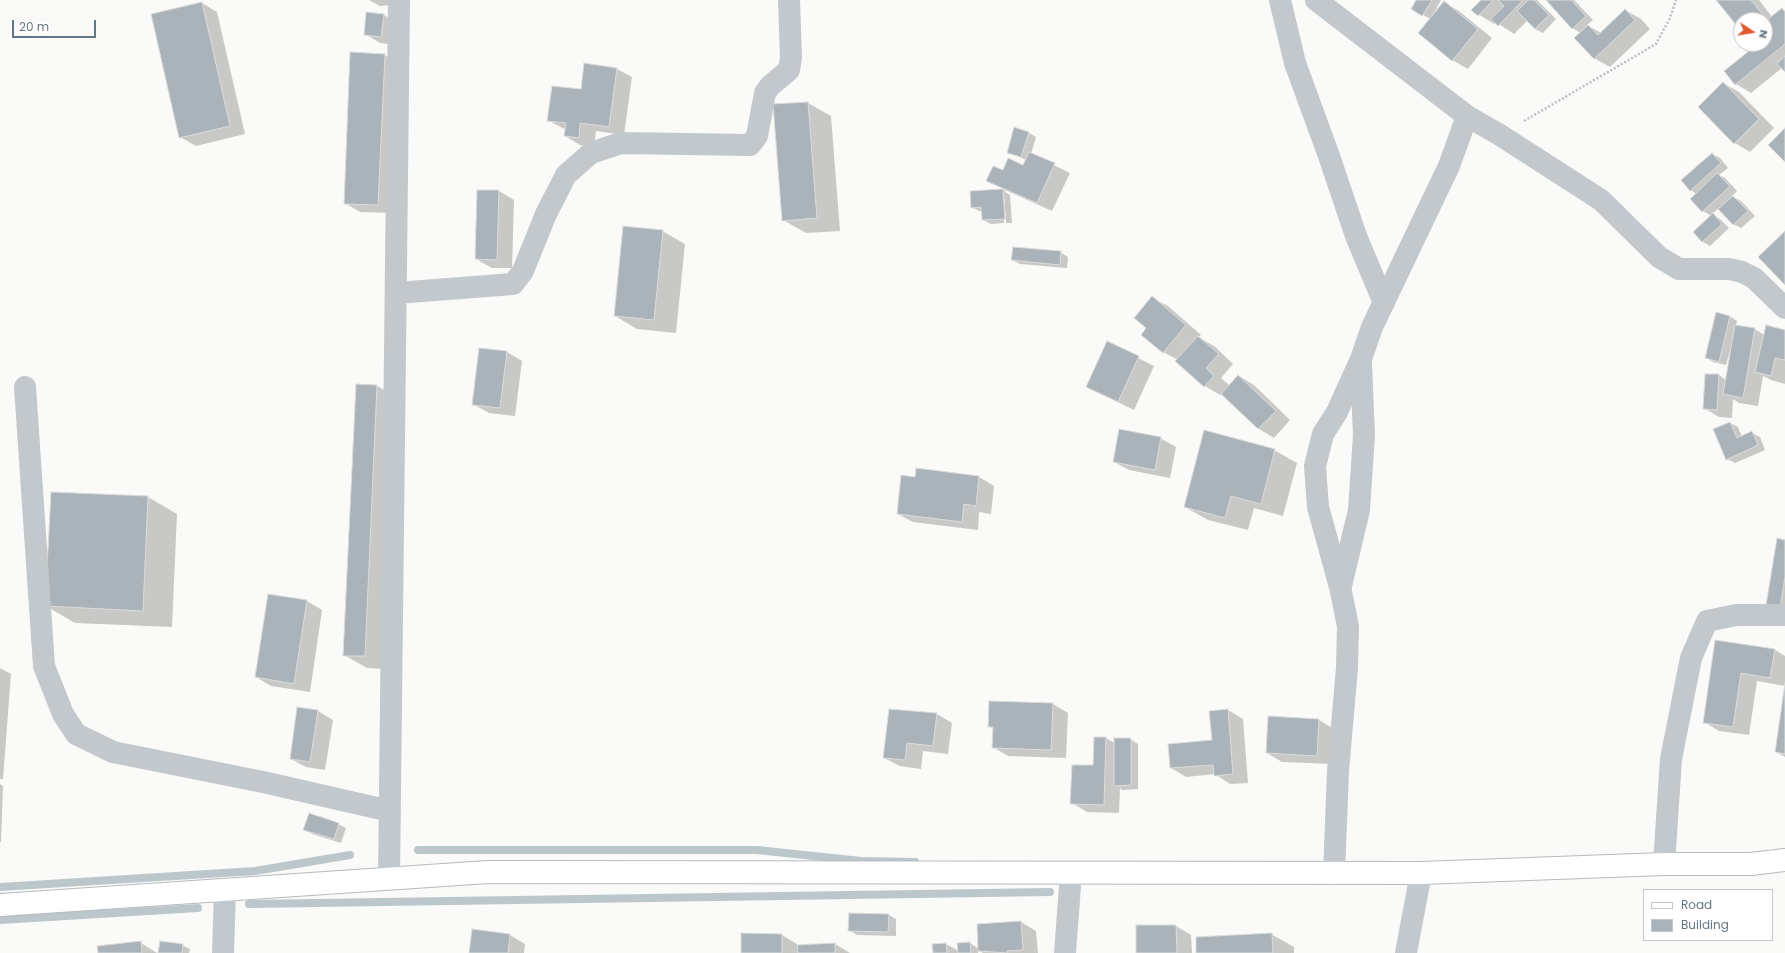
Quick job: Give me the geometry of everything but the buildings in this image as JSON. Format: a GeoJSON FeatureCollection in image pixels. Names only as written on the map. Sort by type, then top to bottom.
{"type":"FeatureCollection","features":[{"type":"Feature","properties":{"kind":"main road"},"geometry":{"type":"LineString","coordinates":[[1751,864],[1785,860]]}},
{"type":"Feature","properties":{"kind":"main road"},"geometry":{"type":"LineString","coordinates":[[0,905],[488,872],[1421,873],[1664,864],[1751,864],[1785,867]]}},
{"type":"Feature","properties":{"kind":"street"},"geometry":{"type":"LineString","coordinates":[[389,879],[399,0]]}},
{"type":"Feature","properties":{"kind":"street"},"geometry":{"type":"LineString","coordinates":[[396,293],[513,284],[523,271],[546,214],[566,175],[591,153],[621,143],[750,144],[757,136],[765,93],[770,86],[789,70],[791,58],[788,0]]}},
{"type":"Feature","properties":{"kind":"street"},"geometry":{"type":"LineString","coordinates":[[1280,0],[1295,63],[1356,236],[1384,302]]}},
{"type":"Feature","properties":{"kind":"street"},"geometry":{"type":"LineString","coordinates":[[1316,0],[1467,116],[1500,135],[1601,200],[1659,257],[1679,269],[1729,269],[1742,272],[1754,278],[1785,308]]}},
{"type":"Feature","properties":{"kind":"street"},"geometry":{"type":"LineString","coordinates":[[1334,873],[1338,770],[1347,668],[1348,626],[1340,587],[1318,507],[1315,466],[1323,434],[1337,412],[1361,359],[1384,302],[1449,166],[1467,116]]}},
{"type":"Feature","properties":{"kind":"street"},"geometry":{"type":"LineString","coordinates":[[1340,587],[1359,510],[1364,435],[1361,359]]}},
{"type":"Feature","properties":{"kind":"street"},"geometry":{"type":"LineString","coordinates":[[25,387],[44,666],[62,714],[76,734],[113,752],[264,782],[390,811]]}},
{"type":"Feature","properties":{"kind":"street"},"geometry":{"type":"LineString","coordinates":[[1664,864],[1671,759],[1691,658],[1706,621],[1736,615],[1785,614]]}},
{"type":"Feature","properties":{"kind":"street"},"geometry":{"type":"LineString","coordinates":[[1064,953],[1071,873]]}},
{"type":"Feature","properties":{"kind":"street"},"geometry":{"type":"LineString","coordinates":[[1406,953],[1421,873]]}},
{"type":"Feature","properties":{"kind":"street"},"geometry":{"type":"LineString","coordinates":[[223,953],[225,890]]}},
{"type":"Feature","properties":{"kind":"path"},"geometry":{"type":"LineString","coordinates":[[1500,135],[1656,44],[1670,18],[1676,0]]}},
{"type":"Feature","properties":{"kind":"waterway"},"geometry":{"type":"LineString","coordinates":[[418,850],[757,850],[861,861],[915,862]]}},
{"type":"Feature","properties":{"kind":"waterway"},"geometry":{"type":"LineString","coordinates":[[0,887],[255,871],[350,855]]}},
{"type":"Feature","properties":{"kind":"waterway"},"geometry":{"type":"LineString","coordinates":[[249,904],[1050,892]]}},
{"type":"Feature","properties":{"kind":"waterway"},"geometry":{"type":"LineString","coordinates":[[0,920],[198,908]]}}]}
